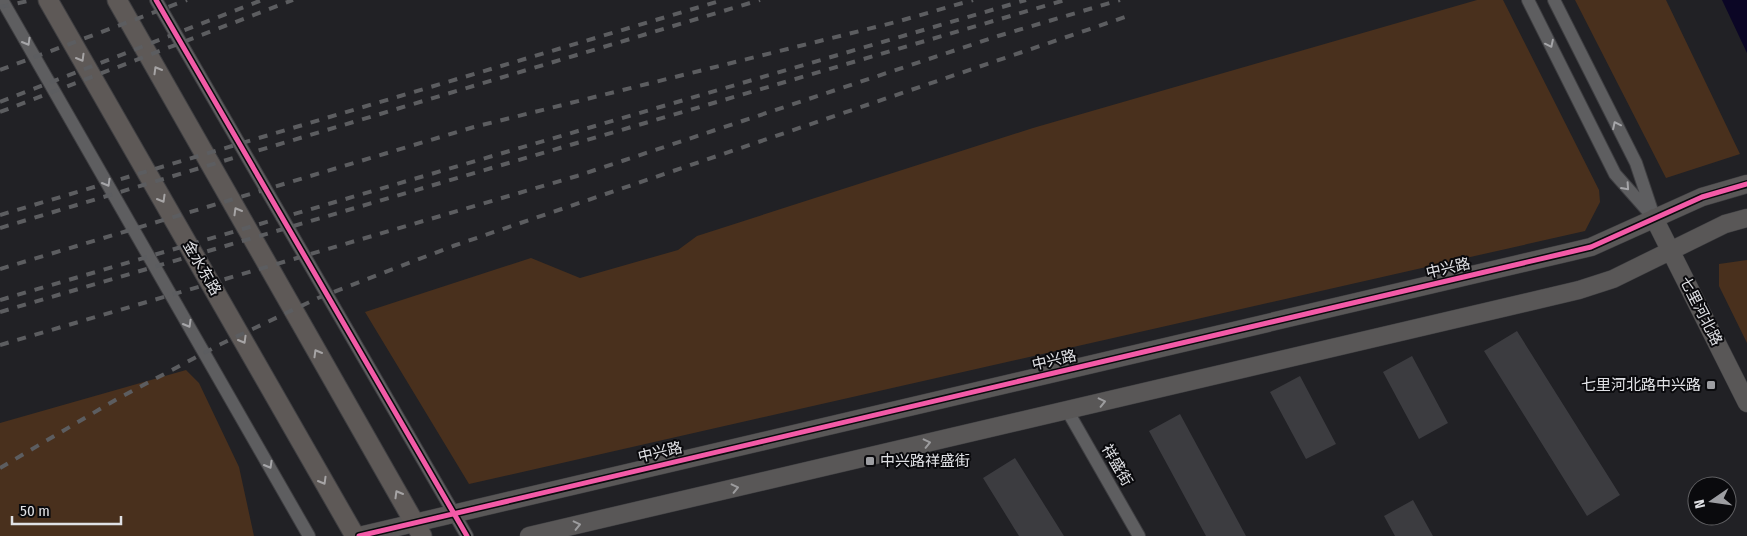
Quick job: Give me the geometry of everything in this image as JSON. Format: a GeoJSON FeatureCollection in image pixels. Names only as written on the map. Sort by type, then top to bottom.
{"type":"FeatureCollection","features":[{"type":"Feature","properties":{"kind":"main road","name":"金水东路"},"geometry":{"type":"LineString","coordinates":[[48,0],[357,536]]}},
{"type":"Feature","properties":{"kind":"main road"},"geometry":{"type":"LineString","coordinates":[[117,0],[418,529]]}},
{"type":"Feature","properties":{"kind":"street"},"geometry":{"type":"LineString","coordinates":[[2,0],[309,536]]}},
{"type":"Feature","properties":{"kind":"street"},"geometry":{"type":"LineString","coordinates":[[156,0],[467,536]]}},
{"type":"Feature","properties":{"kind":"street"},"geometry":{"type":"LineString","coordinates":[[1528,0],[1615,174],[1654,218]]}},
{"type":"Feature","properties":{"kind":"street"},"geometry":{"type":"LineString","coordinates":[[1554,0],[1636,163],[1654,218]]}},
{"type":"Feature","properties":{"kind":"street","name":"中兴路"},"geometry":{"type":"LineString","coordinates":[[357,536],[418,529],[454,514],[1570,252],[1591,246],[1702,197],[1747,184]]}},
{"type":"Feature","properties":{"kind":"street","name":"七里河北路"},"geometry":{"type":"LineString","coordinates":[[1654,218],[1747,403]]}},
{"type":"Feature","properties":{"kind":"street"},"geometry":{"type":"LineString","coordinates":[[529,536],[1579,290],[1613,279],[1725,224],[1747,218]]}},
{"type":"Feature","properties":{"kind":"street","name":"祥盛街"},"geometry":{"type":"LineString","coordinates":[[1067,410],[1139,536]]}},
{"type":"Feature","properties":{"kind":"shaded area"},"geometry":{"type":"Polygon","coordinates":[[[1477,0],[1503,0],[1599,190],[1600,202],[1585,231],[469,484],[365,312],[531,258],[580,278],[678,250],[697,236],[1033,128],[1477,0]]]}},
{"type":"Feature","properties":{"kind":"shaded area"},"geometry":{"type":"Polygon","coordinates":[[[1575,0],[1666,0],[1740,154],[1666,178],[1575,0]]]}},
{"type":"Feature","properties":{"kind":"shaded area"},"geometry":{"type":"Polygon","coordinates":[[[1722,0],[1747,0],[1747,53],[1722,0]]]}},
{"type":"Feature","properties":{"kind":"shaded area"},"geometry":{"type":"Polygon","coordinates":[[[1747,260],[1747,343],[1719,286],[1719,264],[1747,260]]]}},
{"type":"Feature","properties":{"kind":"shaded area"},"geometry":{"type":"Polygon","coordinates":[[[186,370],[199,383],[239,467],[254,536],[0,536],[0,423],[186,370]]]}},
{"type":"Feature","properties":{"kind":"building"},"geometry":{"type":"Polygon","coordinates":[[[1517,331],[1620,495],[1587,516],[1484,351],[1517,331]]]}},
{"type":"Feature","properties":{"kind":"building"},"geometry":{"type":"Polygon","coordinates":[[[1412,356],[1448,423],[1419,439],[1383,372],[1412,356]]]}},
{"type":"Feature","properties":{"kind":"building"},"geometry":{"type":"Polygon","coordinates":[[[1300,376],[1336,444],[1306,459],[1270,392],[1300,376]]]}},
{"type":"Feature","properties":{"kind":"building"},"geometry":{"type":"Polygon","coordinates":[[[1180,414],[1246,536],[1206,536],[1149,431],[1180,414]]]}},
{"type":"Feature","properties":{"kind":"building"},"geometry":{"type":"Polygon","coordinates":[[[1015,458],[1064,536],[1019,536],[983,478],[1015,458]]]}},
{"type":"Feature","properties":{"kind":"building"},"geometry":{"type":"Polygon","coordinates":[[[1413,500],[1433,536],[1395,536],[1384,516],[1413,500]]]}},
{"type":"Feature","properties":{"kind":"railway"},"geometry":{"type":"LineString","coordinates":[[0,7],[33,0]]}},
{"type":"Feature","properties":{"kind":"railway"},"geometry":{"type":"LineString","coordinates":[[0,70],[187,0]]}},
{"type":"Feature","properties":{"kind":"railway"},"geometry":{"type":"LineString","coordinates":[[0,102],[262,0]]}},
{"type":"Feature","properties":{"kind":"railway"},"geometry":{"type":"LineString","coordinates":[[0,112],[293,0]]}},
{"type":"Feature","properties":{"kind":"railway"},"geometry":{"type":"LineString","coordinates":[[0,215],[723,0]]}},
{"type":"Feature","properties":{"kind":"railway"},"geometry":{"type":"LineString","coordinates":[[0,228],[760,0]]}},
{"type":"Feature","properties":{"kind":"railway"},"geometry":{"type":"LineString","coordinates":[[0,269],[474,127],[896,22],[973,0]]}},
{"type":"Feature","properties":{"kind":"railway"},"geometry":{"type":"LineString","coordinates":[[0,300],[1026,0]]}},
{"type":"Feature","properties":{"kind":"railway"},"geometry":{"type":"LineString","coordinates":[[0,312],[1065,0]]}},
{"type":"Feature","properties":{"kind":"railway"},"geometry":{"type":"LineString","coordinates":[[0,345],[577,176],[998,36],[1120,0]]}},
{"type":"Feature","properties":{"kind":"railway"},"geometry":{"type":"LineString","coordinates":[[0,468],[117,399],[221,344],[318,298],[453,246],[1128,16]]}},
{"type":"Feature","properties":{"kind":"cycle path"},"geometry":{"type":"LineString","coordinates":[[156,0],[467,536]]}},
{"type":"Feature","properties":{"kind":"cycle path"},"geometry":{"type":"LineString","coordinates":[[359,536],[1591,247],[1702,197],[1747,184]]}},
{"type":"Feature","properties":{"kind":"place","name":"七里河北路中兴路"},"geometry":{"type":"Point","coordinates":[1711,385]}},
{"type":"Feature","properties":{"kind":"place","name":"中兴路祥盛街"},"geometry":{"type":"Point","coordinates":[870,461]}}]}
